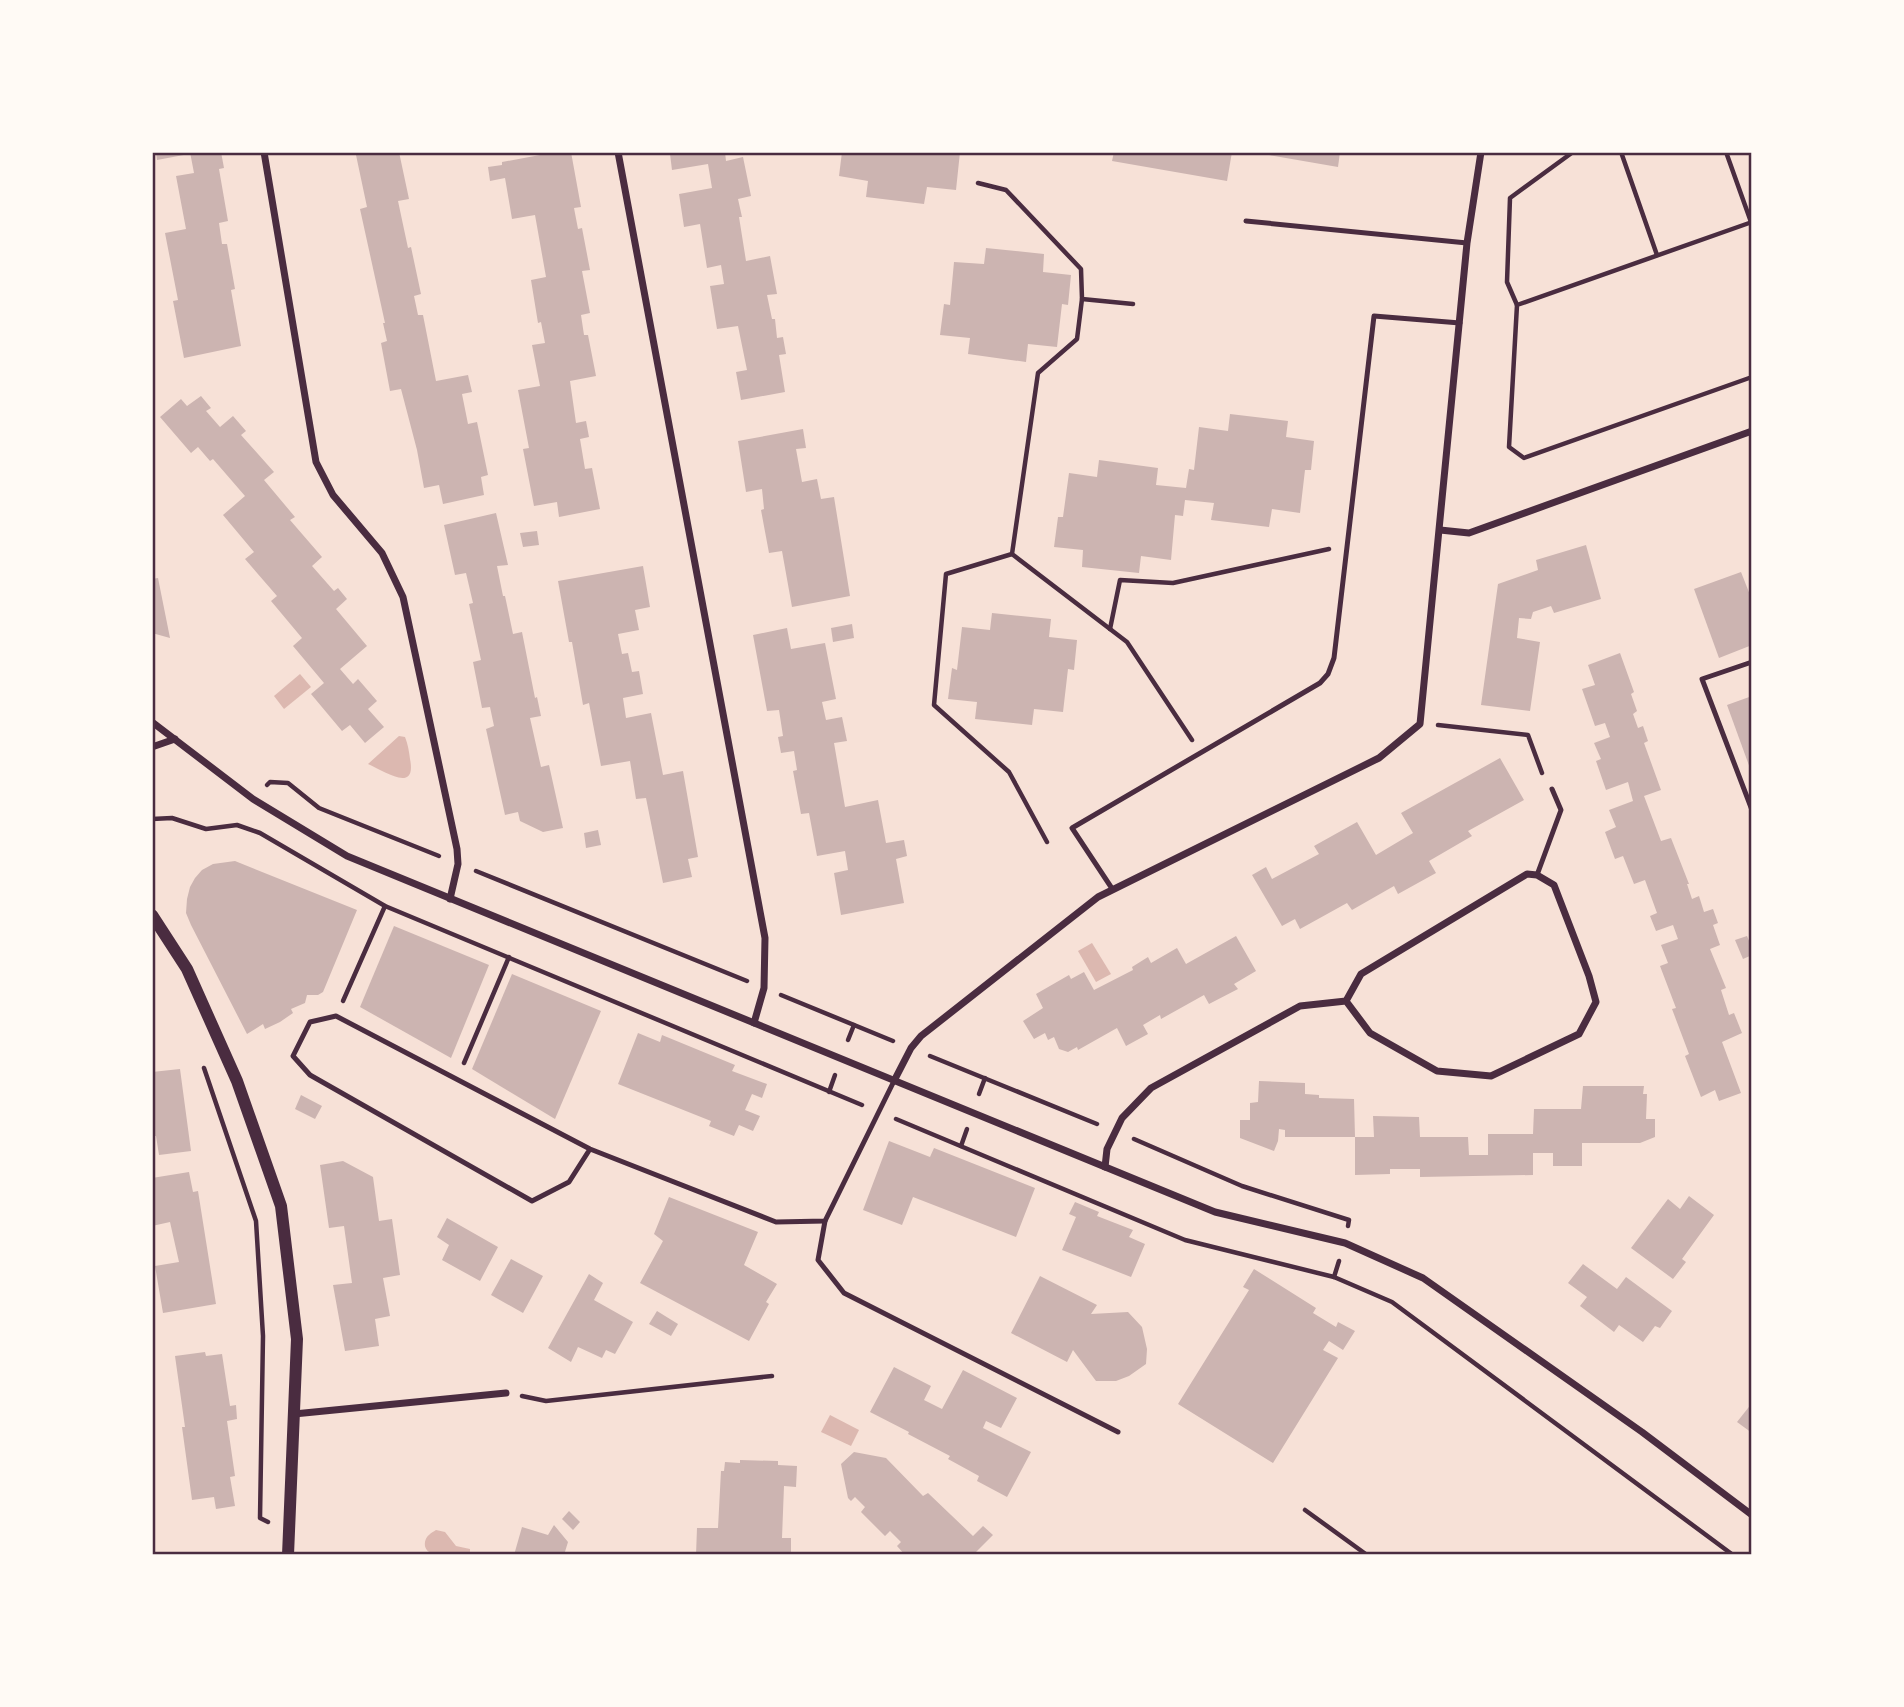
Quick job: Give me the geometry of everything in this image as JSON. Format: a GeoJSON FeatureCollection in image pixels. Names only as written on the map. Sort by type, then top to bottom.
{"type":"FeatureCollection","features":[{"type":"Feature","properties":{"kind":"street"},"geometry":{"type":"LineString","coordinates":[[264,152],[316,462],[332,495],[382,553],[403,597],[457,849],[458,864],[450,899]]}},
{"type":"Feature","properties":{"kind":"street"},"geometry":{"type":"LineString","coordinates":[[618,152],[765,938],[764,988],[754,1023]]}},
{"type":"Feature","properties":{"kind":"street"},"geometry":{"type":"LineString","coordinates":[[894,1081],[911,1048],[921,1037],[1098,897],[1379,758],[1420,724],[1467,243],[1481,152]]}},
{"type":"Feature","properties":{"kind":"street"},"geometry":{"type":"LineString","coordinates":[[1440,530],[1469,533],[1752,430]]}},
{"type":"Feature","properties":{"kind":"street"},"geometry":{"type":"LineString","coordinates":[[152,722],[253,799],[348,856],[1215,1212],[1345,1243],[1423,1278],[1642,1432],[1752,1515]]}},
{"type":"Feature","properties":{"kind":"street"},"geometry":{"type":"LineString","coordinates":[[152,747],[175,739]]}},
{"type":"Feature","properties":{"kind":"street"},"geometry":{"type":"LineString","coordinates":[[1527,874],[1537,875],[1554,886],[1589,976],[1596,1002],[1579,1034],[1491,1076],[1437,1071],[1370,1033],[1346,1001],[1361,974],[1527,874]]}},
{"type":"Feature","properties":{"kind":"street"},"geometry":{"type":"LineString","coordinates":[[152,915],[187,969],[237,1080],[281,1206],[296,1339],[288,1555]]}},
{"type":"Feature","properties":{"kind":"street"},"geometry":{"type":"LineString","coordinates":[[1104,1167],[1107,1149],[1122,1118],[1151,1088],[1300,1006],[1346,1001]]}},
{"type":"Feature","properties":{"kind":"street"},"geometry":{"type":"LineString","coordinates":[[294,1414],[506,1393]]}},
{"type":"Feature","properties":{"kind":"lane"},"geometry":{"type":"LineString","coordinates":[[1246,221],[1467,243]]}},
{"type":"Feature","properties":{"kind":"lane"},"geometry":{"type":"LineString","coordinates":[[1113,890],[1072,828],[1320,683],[1328,674],[1334,659],[1374,316],[1460,323]]}},
{"type":"Feature","properties":{"kind":"lane"},"geometry":{"type":"LineString","coordinates":[[1752,662],[1702,680],[1752,810]]}},
{"type":"Feature","properties":{"kind":"lane"},"geometry":{"type":"LineString","coordinates":[[1537,875],[1561,810],[1552,789]]}},
{"type":"Feature","properties":{"kind":"lane"},"geometry":{"type":"LineString","coordinates":[[590,1149],[569,1182],[532,1201],[310,1075],[293,1056],[310,1022],[336,1016],[590,1149],[776,1222],[825,1221]]}},
{"type":"Feature","properties":{"kind":"lane"},"geometry":{"type":"LineString","coordinates":[[894,1081],[825,1221],[818,1260],[844,1293],[1118,1432]]}},
{"type":"Feature","properties":{"kind":"path"},"geometry":{"type":"LineString","coordinates":[[1573,152],[1510,198],[1507,282],[1517,304],[1509,447],[1524,458],[1752,376]]}},
{"type":"Feature","properties":{"kind":"path"},"geometry":{"type":"LineString","coordinates":[[1621,152],[1657,256]]}},
{"type":"Feature","properties":{"kind":"path"},"geometry":{"type":"LineString","coordinates":[[1517,304],[1751,222],[1726,152]]}},
{"type":"Feature","properties":{"kind":"path"},"geometry":{"type":"LineString","coordinates":[[978,183],[1006,190],[1081,269],[1082,299],[1077,339],[1038,373],[1012,554]]}},
{"type":"Feature","properties":{"kind":"path"},"geometry":{"type":"LineString","coordinates":[[1082,299],[1133,304]]}},
{"type":"Feature","properties":{"kind":"path"},"geometry":{"type":"LineString","coordinates":[[1110,629],[1120,580],[1172,583],[1347,545]]}},
{"type":"Feature","properties":{"kind":"path"},"geometry":{"type":"LineString","coordinates":[[1012,554],[1127,642],[1200,753]]}},
{"type":"Feature","properties":{"kind":"path"},"geometry":{"type":"LineString","coordinates":[[1012,554],[946,573],[934,705],[1009,772],[1047,842]]}},
{"type":"Feature","properties":{"kind":"path"},"geometry":{"type":"LineString","coordinates":[[1420,724],[1528,735],[1544,781],[1552,789]]}},
{"type":"Feature","properties":{"kind":"path"},"geometry":{"type":"LineString","coordinates":[[237,825],[253,799],[270,782],[288,783],[318,807],[1116,1131],[1242,1186],[1349,1220],[1334,1277]]}},
{"type":"Feature","properties":{"kind":"path"},"geometry":{"type":"LineString","coordinates":[[152,820],[172,818],[206,829],[237,825],[260,833],[384,906],[1185,1240],[1334,1277],[1392,1302],[1733,1555]]}},
{"type":"Feature","properties":{"kind":"path"},"geometry":{"type":"LineString","coordinates":[[343,1001],[384,906]]}},
{"type":"Feature","properties":{"kind":"path"},"geometry":{"type":"LineString","coordinates":[[457,1079],[509,957]]}},
{"type":"Feature","properties":{"kind":"path"},"geometry":{"type":"LineString","coordinates":[[202,1063],[256,1221],[263,1336],[260,1518],[289,1532]]}},
{"type":"Feature","properties":{"kind":"path"},"geometry":{"type":"LineString","coordinates":[[506,1393],[546,1401],[772,1376]]}},
{"type":"Feature","properties":{"kind":"path"},"geometry":{"type":"LineString","coordinates":[[1305,1510],[1367,1555]]}},
{"type":"Feature","properties":{"kind":"shaded area"},"geometry":{"type":"Polygon","coordinates":[[[300,674],[311,687],[284,709],[274,696],[300,674]]]}},
{"type":"Feature","properties":{"kind":"shaded area"},"geometry":{"type":"Polygon","coordinates":[[[399,736],[405,737],[410,759],[411,770],[409,776],[404,778],[390,775],[368,764],[399,736]]]}},
{"type":"Feature","properties":{"kind":"shaded area"},"geometry":{"type":"Polygon","coordinates":[[[1092,943],[1111,974],[1096,982],[1078,951],[1092,943]]]}},
{"type":"Feature","properties":{"kind":"shaded area"},"geometry":{"type":"Polygon","coordinates":[[[830,1415],[859,1430],[851,1446],[821,1432],[830,1415]]]}},
{"type":"Feature","properties":{"kind":"shaded area"},"geometry":{"type":"Polygon","coordinates":[[[436,1530],[445,1532],[456,1546],[470,1549],[470,1555],[442,1556],[429,1552],[425,1542],[436,1530]]]}},
{"type":"Feature","properties":{"kind":"building"},"geometry":{"type":"Polygon","coordinates":[[[156,152],[189,152],[189,154],[157,160],[156,152]]]}},
{"type":"Feature","properties":{"kind":"building"},"geometry":{"type":"Polygon","coordinates":[[[190,152],[221,152],[224,168],[219,169],[228,221],[219,223],[222,244],[227,244],[235,289],[231,290],[241,346],[184,358],[173,301],[178,300],[165,233],[186,229],[176,176],[194,173],[190,152]]]}},
{"type":"Feature","properties":{"kind":"building"},"geometry":{"type":"Polygon","coordinates":[[[399,152],[409,199],[398,201],[421,294],[414,296],[418,315],[423,315],[436,381],[468,375],[472,392],[462,394],[468,424],[477,422],[488,475],[481,477],[484,495],[443,504],[439,485],[424,488],[401,389],[390,391],[381,343],[387,341],[385,323],[360,209],[367,207],[356,155],[399,152]]]}},
{"type":"Feature","properties":{"kind":"building"},"geometry":{"type":"Polygon","coordinates":[[[556,152],[571,152],[581,207],[574,208],[578,229],[582,228],[590,270],[582,271],[590,313],[581,315],[596,376],[570,381],[576,423],[586,421],[589,437],[580,439],[585,469],[592,468],[600,509],[559,517],[557,502],[534,506],[523,449],[529,448],[518,390],[540,386],[532,345],[545,343],[541,322],[538,323],[531,280],[546,277],[535,215],[512,219],[505,178],[490,181],[488,167],[556,152]]]}},
{"type":"Feature","properties":{"kind":"building"},"geometry":{"type":"Polygon","coordinates":[[[725,152],[726,161],[743,157],[751,196],[738,199],[746,261],[770,256],[777,294],[767,295],[772,319],[775,319],[777,338],[783,337],[786,354],[779,355],[785,392],[741,400],[736,372],[747,370],[738,326],[717,329],[710,286],[724,284],[721,265],[707,268],[700,224],[684,227],[679,194],[712,188],[708,164],[672,170],[670,154],[725,152]]]}},
{"type":"Feature","properties":{"kind":"building"},"geometry":{"type":"Polygon","coordinates":[[[842,152],[960,152],[956,190],[927,187],[924,204],[866,197],[868,181],[839,176],[842,152]]]}},
{"type":"Feature","properties":{"kind":"building"},"geometry":{"type":"Polygon","coordinates":[[[1114,152],[1232,152],[1227,181],[1112,161],[1114,152]]]}},
{"type":"Feature","properties":{"kind":"building"},"geometry":{"type":"Polygon","coordinates":[[[1263,152],[1340,152],[1338,167],[1263,152]]]}},
{"type":"Feature","properties":{"kind":"building"},"geometry":{"type":"Polygon","coordinates":[[[986,248],[1044,254],[1043,272],[1071,275],[1068,305],[1062,304],[1057,347],[1028,344],[1026,362],[968,354],[970,338],[940,335],[944,304],[950,305],[954,262],[984,264],[986,248]]]}},
{"type":"Feature","properties":{"kind":"building"},"geometry":{"type":"Polygon","coordinates":[[[201,396],[211,408],[206,411],[220,427],[233,416],[246,431],[241,435],[274,472],[264,480],[295,517],[290,520],[322,557],[312,566],[334,591],[338,588],[347,599],[336,609],[367,646],[340,669],[353,684],[358,679],[377,701],[368,709],[384,727],[365,743],[350,725],[342,731],[311,694],[324,683],[293,646],[302,638],[271,601],[277,596],[245,559],[254,552],[223,515],[245,496],[213,459],[210,461],[198,447],[191,453],[160,417],[181,399],[187,406],[201,396]]]}},
{"type":"Feature","properties":{"kind":"building"},"geometry":{"type":"Polygon","coordinates":[[[1230,414],[1288,421],[1286,437],[1314,441],[1311,470],[1305,470],[1300,513],[1272,509],[1269,527],[1211,520],[1214,503],[1185,500],[1183,516],[1175,515],[1171,560],[1141,556],[1139,573],[1082,567],[1083,550],[1054,547],[1058,517],[1063,517],[1069,473],[1097,477],[1099,460],[1158,468],[1156,485],[1186,488],[1189,469],[1194,470],[1199,427],[1228,431],[1230,414]]]}},
{"type":"Feature","properties":{"kind":"building"},"geometry":{"type":"Polygon","coordinates":[[[803,429],[806,448],[796,449],[802,482],[817,479],[821,499],[834,497],[850,596],[792,607],[782,551],[769,553],[761,510],[764,509],[762,489],[746,492],[738,441],[803,429]]]}},
{"type":"Feature","properties":{"kind":"building"},"geometry":{"type":"Polygon","coordinates":[[[496,513],[508,565],[497,566],[503,596],[513,634],[522,632],[541,716],[530,718],[541,767],[549,765],[563,828],[543,832],[520,821],[518,812],[505,815],[486,729],[494,726],[490,707],[482,708],[473,662],[481,660],[469,604],[473,603],[466,573],[455,575],[444,525],[496,513]]]}},
{"type":"Feature","properties":{"kind":"building"},"geometry":{"type":"Polygon","coordinates":[[[537,531],[539,545],[523,547],[520,533],[537,531]]]}},
{"type":"Feature","properties":{"kind":"building"},"geometry":{"type":"Polygon","coordinates":[[[1586,545],[1601,599],[1554,613],[1551,606],[1533,612],[1531,619],[1519,618],[1517,638],[1540,642],[1530,711],[1481,705],[1498,584],[1538,570],[1536,560],[1586,545]]]}},
{"type":"Feature","properties":{"kind":"building"},"geometry":{"type":"Polygon","coordinates":[[[643,566],[650,607],[635,610],[639,630],[618,634],[622,654],[628,653],[632,672],[639,671],[643,694],[623,698],[626,718],[651,713],[663,775],[683,771],[698,857],[688,859],[692,877],[663,883],[646,798],[636,799],[630,761],[601,766],[589,703],[583,705],[558,581],[643,566]]]}},
{"type":"Feature","properties":{"kind":"building"},"geometry":{"type":"Polygon","coordinates":[[[1741,572],[1752,600],[1752,645],[1719,658],[1694,589],[1741,572]]]}},
{"type":"Feature","properties":{"kind":"building"},"geometry":{"type":"Polygon","coordinates":[[[158,578],[170,638],[152,633],[152,579],[158,578]]]}},
{"type":"Feature","properties":{"kind":"building"},"geometry":{"type":"Polygon","coordinates":[[[992,613],[1051,619],[1049,637],[1077,640],[1074,670],[1068,669],[1063,712],[1034,709],[1032,725],[975,719],[977,702],[948,699],[952,668],[957,670],[962,627],[990,630],[992,613]]]}},
{"type":"Feature","properties":{"kind":"building"},"geometry":{"type":"Polygon","coordinates":[[[852,624],[854,638],[833,642],[831,628],[852,624]]]}},
{"type":"Feature","properties":{"kind":"building"},"geometry":{"type":"Polygon","coordinates":[[[787,628],[791,649],[825,643],[836,699],[822,702],[826,720],[842,717],[847,741],[834,743],[845,807],[878,800],[886,843],[904,840],[907,856],[896,859],[904,903],[841,915],[834,873],[848,870],[845,851],[817,856],[809,813],[801,814],[793,771],[797,770],[794,751],[781,753],[778,737],[783,736],[779,710],[767,711],[753,635],[787,628]]]}},
{"type":"Feature","properties":{"kind":"building"},"geometry":{"type":"Polygon","coordinates":[[[1620,653],[1634,692],[1631,694],[1637,711],[1633,714],[1638,728],[1643,726],[1648,741],[1644,743],[1661,790],[1644,796],[1661,841],[1671,838],[1692,899],[1699,896],[1704,912],[1713,909],[1718,923],[1713,925],[1720,945],[1710,949],[1726,988],[1721,990],[1729,1015],[1734,1013],[1742,1033],[1722,1042],[1741,1093],[1719,1101],[1715,1090],[1701,1097],[1685,1056],[1689,1054],[1660,966],[1668,963],[1661,945],[1678,939],[1673,925],[1656,931],[1650,916],[1657,913],[1645,880],[1634,884],[1623,856],[1615,859],[1605,832],[1616,827],[1609,810],[1633,801],[1628,782],[1606,790],[1596,761],[1601,759],[1594,743],[1610,737],[1605,723],[1595,726],[1582,689],[1595,685],[1588,665],[1620,653]]]}},
{"type":"Feature","properties":{"kind":"building"},"geometry":{"type":"Polygon","coordinates":[[[1752,696],[1752,771],[1751,771],[1727,705],[1752,696]]]}},
{"type":"Feature","properties":{"kind":"building"},"geometry":{"type":"Polygon","coordinates":[[[1500,758],[1524,800],[1468,831],[1472,836],[1429,861],[1436,873],[1398,894],[1394,886],[1352,910],[1347,903],[1300,929],[1295,919],[1282,926],[1252,875],[1266,867],[1272,879],[1319,854],[1314,846],[1357,822],[1376,855],[1413,833],[1401,813],[1500,758]]]}},
{"type":"Feature","properties":{"kind":"building"},"geometry":{"type":"Polygon","coordinates":[[[598,830],[601,845],[586,848],[584,833],[598,830]]]}},
{"type":"Feature","properties":{"kind":"building"},"geometry":{"type":"Polygon","coordinates":[[[235,861],[357,910],[323,992],[307,995],[305,1003],[291,1009],[293,1013],[280,1022],[265,1029],[263,1024],[247,1034],[186,913],[190,887],[202,870],[213,864],[235,861]]]}},
{"type":"Feature","properties":{"kind":"building"},"geometry":{"type":"Polygon","coordinates":[[[394,926],[489,965],[451,1058],[360,1007],[394,926]]]}},
{"type":"Feature","properties":{"kind":"building"},"geometry":{"type":"Polygon","coordinates":[[[1236,936],[1256,971],[1234,984],[1238,989],[1209,1004],[1204,995],[1161,1019],[1160,1015],[1143,1025],[1148,1034],[1126,1046],[1117,1028],[1078,1050],[1077,1047],[1068,1052],[1059,1049],[1054,1037],[1048,1040],[1045,1033],[1034,1039],[1023,1021],[1043,1008],[1036,994],[1069,975],[1071,979],[1084,972],[1094,990],[1133,970],[1132,967],[1148,957],[1151,963],[1177,948],[1186,964],[1236,936]]]}},
{"type":"Feature","properties":{"kind":"building"},"geometry":{"type":"Polygon","coordinates":[[[1747,936],[1752,955],[1743,959],[1735,940],[1747,936]]]}},
{"type":"Feature","properties":{"kind":"building"},"geometry":{"type":"Polygon","coordinates":[[[512,974],[601,1011],[555,1119],[472,1069],[512,974]]]}},
{"type":"Feature","properties":{"kind":"building"},"geometry":{"type":"Polygon","coordinates":[[[638,1033],[660,1042],[662,1035],[735,1065],[732,1071],[767,1084],[762,1098],[752,1094],[745,1110],[760,1116],[753,1131],[739,1125],[734,1136],[709,1126],[711,1121],[618,1084],[638,1033]]]}},
{"type":"Feature","properties":{"kind":"building"},"geometry":{"type":"Polygon","coordinates":[[[180,1069],[191,1151],[159,1155],[156,1136],[152,1136],[152,1072],[180,1069]]]}},
{"type":"Feature","properties":{"kind":"building"},"geometry":{"type":"Polygon","coordinates":[[[1259,1081],[1305,1083],[1305,1094],[1319,1095],[1319,1098],[1354,1099],[1355,1137],[1285,1137],[1285,1130],[1279,1129],[1274,1151],[1240,1138],[1240,1120],[1250,1120],[1250,1103],[1258,1102],[1259,1081]]]}},
{"type":"Feature","properties":{"kind":"building"},"geometry":{"type":"Polygon","coordinates":[[[1583,1086],[1644,1086],[1643,1094],[1647,1094],[1646,1119],[1655,1119],[1655,1137],[1640,1143],[1582,1143],[1582,1166],[1553,1166],[1553,1153],[1533,1153],[1533,1175],[1420,1177],[1420,1169],[1390,1169],[1390,1174],[1355,1175],[1355,1137],[1374,1137],[1373,1116],[1419,1117],[1420,1137],[1468,1137],[1469,1155],[1488,1155],[1488,1134],[1533,1134],[1534,1109],[1581,1109],[1583,1086]]]}},
{"type":"Feature","properties":{"kind":"building"},"geometry":{"type":"Polygon","coordinates":[[[301,1095],[322,1106],[315,1119],[295,1109],[301,1095]]]}},
{"type":"Feature","properties":{"kind":"building"},"geometry":{"type":"Polygon","coordinates":[[[889,1141],[930,1157],[934,1148],[1035,1188],[1016,1237],[913,1197],[902,1225],[863,1210],[889,1141]]]}},
{"type":"Feature","properties":{"kind":"building"},"geometry":{"type":"Polygon","coordinates":[[[343,1161],[373,1177],[379,1221],[392,1219],[400,1275],[383,1278],[390,1316],[375,1319],[379,1346],[345,1351],[333,1285],[352,1283],[344,1226],[329,1228],[320,1165],[343,1161]]]}},
{"type":"Feature","properties":{"kind":"building"},"geometry":{"type":"Polygon","coordinates":[[[189,1172],[193,1192],[198,1191],[216,1304],[163,1313],[155,1266],[179,1262],[170,1222],[152,1226],[152,1178],[189,1172]]]}},
{"type":"Feature","properties":{"kind":"building"},"geometry":{"type":"Polygon","coordinates":[[[1689,1196],[1714,1215],[1682,1259],[1686,1262],[1673,1279],[1631,1248],[1668,1199],[1680,1209],[1689,1196]]]}},
{"type":"Feature","properties":{"kind":"building"},"geometry":{"type":"Polygon","coordinates":[[[669,1197],[758,1232],[744,1265],[777,1284],[749,1341],[640,1283],[663,1241],[654,1234],[669,1197]]]}},
{"type":"Feature","properties":{"kind":"building"},"geometry":{"type":"Polygon","coordinates":[[[1075,1202],[1099,1212],[1097,1216],[1133,1230],[1129,1237],[1145,1244],[1131,1277],[1062,1250],[1076,1217],[1069,1214],[1075,1202]]]}},
{"type":"Feature","properties":{"kind":"building"},"geometry":{"type":"Polygon","coordinates":[[[447,1218],[498,1247],[480,1281],[442,1260],[449,1245],[437,1237],[447,1218]]]}},
{"type":"Feature","properties":{"kind":"building"},"geometry":{"type":"Polygon","coordinates":[[[511,1259],[543,1276],[523,1313],[491,1295],[511,1259]]]}},
{"type":"Feature","properties":{"kind":"building"},"geometry":{"type":"Polygon","coordinates":[[[1583,1264],[1617,1289],[1626,1277],[1672,1311],[1660,1328],[1655,1326],[1643,1342],[1619,1325],[1614,1332],[1580,1306],[1587,1297],[1568,1283],[1583,1264]]]}},
{"type":"Feature","properties":{"kind":"building"},"geometry":{"type":"Polygon","coordinates":[[[1254,1269],[1316,1308],[1313,1313],[1336,1327],[1338,1322],[1355,1331],[1343,1350],[1329,1341],[1323,1350],[1338,1358],[1273,1463],[1178,1404],[1249,1290],[1243,1287],[1254,1269]]]}},
{"type":"Feature","properties":{"kind":"building"},"geometry":{"type":"Polygon","coordinates":[[[589,1274],[603,1283],[594,1300],[633,1322],[615,1354],[606,1350],[602,1358],[578,1347],[571,1362],[548,1348],[589,1274]]]}},
{"type":"Feature","properties":{"kind":"building"},"geometry":{"type":"Polygon","coordinates":[[[1040,1276],[1097,1305],[1091,1314],[1128,1312],[1142,1327],[1147,1349],[1146,1364],[1116,1381],[1096,1381],[1073,1350],[1067,1362],[1011,1333],[1040,1276]]]}},
{"type":"Feature","properties":{"kind":"building"},"geometry":{"type":"Polygon","coordinates":[[[657,1311],[678,1324],[671,1336],[649,1324],[657,1311]]]}},
{"type":"Feature","properties":{"kind":"building"},"geometry":{"type":"Polygon","coordinates":[[[205,1352],[206,1356],[222,1354],[230,1406],[236,1405],[237,1419],[227,1421],[235,1476],[230,1477],[235,1506],[216,1509],[214,1497],[192,1500],[175,1356],[205,1352]]]}},
{"type":"Feature","properties":{"kind":"building"},"geometry":{"type":"Polygon","coordinates":[[[894,1367],[931,1386],[924,1400],[942,1409],[963,1370],[1017,1398],[1001,1428],[986,1421],[983,1428],[1031,1452],[1007,1497],[977,1481],[979,1476],[948,1459],[950,1456],[870,1412],[894,1367]]]}},
{"type":"Feature","properties":{"kind":"building"},"geometry":{"type":"Polygon","coordinates":[[[1752,1403],[1752,1433],[1737,1422],[1752,1403]]]}},
{"type":"Feature","properties":{"kind":"building"},"geometry":{"type":"Polygon","coordinates":[[[854,1452],[886,1458],[923,1496],[928,1493],[973,1536],[983,1526],[993,1535],[976,1552],[978,1555],[905,1555],[897,1546],[901,1542],[890,1531],[885,1536],[861,1512],[865,1507],[855,1497],[851,1501],[848,1498],[841,1464],[854,1452]]]}},
{"type":"Feature","properties":{"kind":"building"},"geometry":{"type":"Polygon","coordinates":[[[740,1460],[778,1461],[778,1465],[797,1466],[796,1487],[784,1486],[782,1538],[791,1538],[791,1555],[738,1552],[737,1555],[696,1555],[697,1528],[718,1528],[721,1471],[724,1471],[725,1462],[740,1463],[740,1460]]]}},
{"type":"Feature","properties":{"kind":"building"},"geometry":{"type":"Polygon","coordinates":[[[569,1511],[580,1522],[573,1530],[562,1519],[569,1511]]]}},
{"type":"Feature","properties":{"kind":"building"},"geometry":{"type":"Polygon","coordinates":[[[554,1525],[568,1542],[564,1555],[514,1555],[522,1527],[548,1535],[554,1525]]]}}]}
